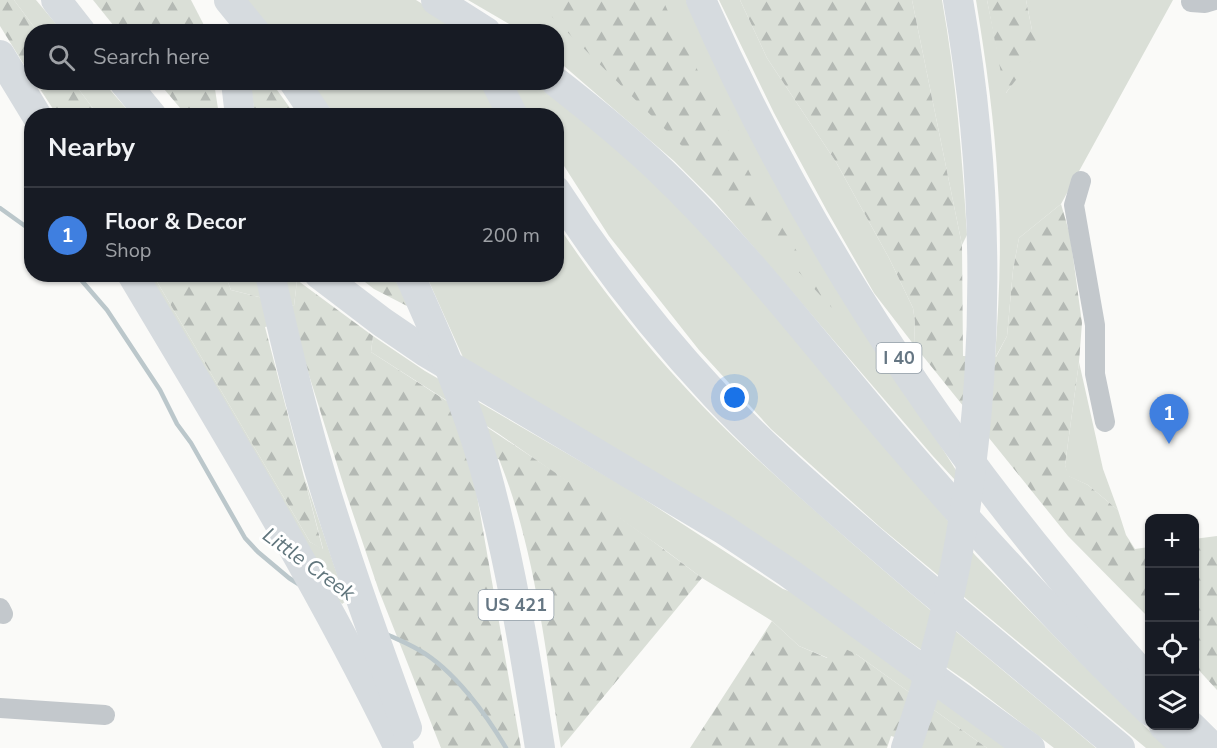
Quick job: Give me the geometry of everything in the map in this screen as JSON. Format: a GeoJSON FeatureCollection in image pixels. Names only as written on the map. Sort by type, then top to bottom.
{"type":"FeatureCollection","features":[{"type":"Feature","properties":{"kind":"highway"},"geometry":{"type":"LineString","coordinates":[[56,0],[75,24]]}},
{"type":"Feature","properties":{"kind":"highway"},"geometry":{"type":"LineString","coordinates":[[227,0],[229,24]]}},
{"type":"Feature","properties":{"kind":"highway"},"geometry":{"type":"LineString","coordinates":[[227,0],[248,24]]}},
{"type":"Feature","properties":{"kind":"highway"},"geometry":{"type":"LineString","coordinates":[[436,0],[474,24]]}},
{"type":"Feature","properties":{"kind":"highway"},"geometry":{"type":"LineString","coordinates":[[458,0],[468,24]]}},
{"type":"Feature","properties":{"kind":"highway","name":"I 40"},"geometry":{"type":"LineString","coordinates":[[701,0],[774,150],[854,288],[897,356],[940,420],[1008,511],[1145,677]]}},
{"type":"Feature","properties":{"kind":"highway"},"geometry":{"type":"LineString","coordinates":[[907,744],[936,643],[959,539],[972,448],[980,357],[983,301],[981,194],[972,88],[958,0]]}},
{"type":"Feature","properties":{"kind":"highway"},"geometry":{"type":"LineString","coordinates":[[0,55],[32,108]]}},
{"type":"Feature","properties":{"kind":"highway"},"geometry":{"type":"LineString","coordinates":[[564,87],[625,137],[700,211],[772,291],[974,527],[1106,669],[1145,707]]}},
{"type":"Feature","properties":{"kind":"highway"},"geometry":{"type":"LineString","coordinates":[[131,90],[145,108]]}},
{"type":"Feature","properties":{"kind":"highway"},"geometry":{"type":"LineString","coordinates":[[237,90],[239,108]]}},
{"type":"Feature","properties":{"kind":"highway"},"geometry":{"type":"LineString","coordinates":[[299,90],[312,108]]}},
{"type":"Feature","properties":{"kind":"highway"},"geometry":{"type":"LineString","coordinates":[[500,90],[509,108]]}},
{"type":"Feature","properties":{"kind":"highway"},"geometry":{"type":"LineString","coordinates":[[564,203],[644,314],[752,433],[830,505],[1120,748]]}},
{"type":"Feature","properties":{"kind":"highway"},"geometry":{"type":"LineString","coordinates":[[137,282],[278,520],[399,748]]}},
{"type":"Feature","properties":{"kind":"highway"},"geometry":{"type":"LineString","coordinates":[[272,282],[324,484],[414,748]]}},
{"type":"Feature","properties":{"kind":"highway"},"geometry":{"type":"LineString","coordinates":[[330,282],[426,352],[723,529],[789,573],[1030,748]]}},
{"type":"Feature","properties":{"kind":"highway","name":"US 421"},"geometry":{"type":"LineString","coordinates":[[412,282],[449,366],[483,464],[512,585],[540,748]]}},
{"type":"Feature","properties":{"kind":"highway"},"geometry":{"type":"LineString","coordinates":[[1168,730],[1188,748]]}},
{"type":"Feature","properties":{"kind":"highway"},"geometry":{"type":"LineString","coordinates":[[1195,730],[1214,748]]}},
{"type":"Feature","properties":{"kind":"lane"},"geometry":{"type":"LineString","coordinates":[[1191,2],[1205,3],[1215,0]]}},
{"type":"Feature","properties":{"kind":"lane"},"geometry":{"type":"LineString","coordinates":[[1081,181],[1074,205],[1095,325],[1095,374],[1106,422]]}},
{"type":"Feature","properties":{"kind":"lane"},"geometry":{"type":"LineString","coordinates":[[0,708],[105,715]]}},
{"type":"Feature","properties":{"kind":"green space"},"geometry":{"type":"Polygon","coordinates":[[[0,0],[14,0],[32,24],[24,24],[24,65],[0,26],[0,0]]]}},
{"type":"Feature","properties":{"kind":"green space"},"geometry":{"type":"Polygon","coordinates":[[[14,0],[36,0],[56,24],[32,24],[14,0]]]}},
{"type":"Feature","properties":{"kind":"green space"},"geometry":{"type":"Polygon","coordinates":[[[93,0],[191,0],[203,24],[112,24],[93,0]]]}},
{"type":"Feature","properties":{"kind":"green space"},"geometry":{"type":"Polygon","coordinates":[[[247,0],[416,0],[455,24],[266,24],[247,0]]]}},
{"type":"Feature","properties":{"kind":"green space"},"geometry":{"type":"Polygon","coordinates":[[[468,0],[686,0],[725,81],[906,391],[978,505],[932,455],[714,201],[674,161],[564,66],[564,24],[509,24],[468,0]]]}},
{"type":"Feature","properties":{"kind":"green space"},"geometry":{"type":"Polygon","coordinates":[[[535,0],[663,0],[757,187],[832,308],[690,154],[564,29],[564,24],[559,24],[535,0]]]}},
{"type":"Feature","properties":{"kind":"green space"},"geometry":{"type":"Polygon","coordinates":[[[719,0],[740,0],[767,58],[836,162],[889,258],[913,308],[914,345],[874,293],[827,211],[774,113],[719,0]]]}},
{"type":"Feature","properties":{"kind":"green space"},"geometry":{"type":"Polygon","coordinates":[[[740,0],[912,0],[962,245],[963,356],[996,357],[1007,336],[1013,270],[1019,238],[1061,204],[1070,235],[1082,323],[1065,465],[1069,476],[1088,485],[1118,510],[1126,535],[1135,549],[1145,548],[1145,614],[1068,536],[914,345],[913,308],[889,258],[836,162],[767,58],[740,0]]]}},
{"type":"Feature","properties":{"kind":"green space"},"geometry":{"type":"Polygon","coordinates":[[[912,0],[942,0],[961,146],[967,235],[962,245],[912,0]]]}},
{"type":"Feature","properties":{"kind":"green space"},"geometry":{"type":"Polygon","coordinates":[[[976,0],[987,0],[1006,93],[1016,79],[1032,30],[1026,0],[1173,0],[1061,204],[1019,238],[1013,270],[1007,336],[995,358],[1000,272],[997,163],[987,70],[976,0]]]}},
{"type":"Feature","properties":{"kind":"green space"},"geometry":{"type":"Polygon","coordinates":[[[987,0],[1026,0],[1032,30],[1042,46],[1005,94],[987,0]]]}},
{"type":"Feature","properties":{"kind":"green space"},"geometry":{"type":"Polygon","coordinates":[[[41,90],[79,90],[93,108],[52,108],[41,90]]]}},
{"type":"Feature","properties":{"kind":"green space"},"geometry":{"type":"Polygon","coordinates":[[[79,90],[110,90],[126,108],[93,108],[79,90]]]}},
{"type":"Feature","properties":{"kind":"green space"},"geometry":{"type":"Polygon","coordinates":[[[165,90],[215,90],[218,108],[180,108],[165,90]]]}},
{"type":"Feature","properties":{"kind":"green space"},"geometry":{"type":"Polygon","coordinates":[[[251,90],[277,90],[290,108],[254,108],[251,90]]]}},
{"type":"Feature","properties":{"kind":"green space"},"geometry":{"type":"Polygon","coordinates":[[[315,90],[549,90],[607,135],[724,251],[912,475],[975,555],[1145,726],[1145,730],[1149,730],[1167,748],[1146,748],[880,527],[771,429],[699,350],[609,236],[564,166],[564,108],[330,108],[315,90]]]}},
{"type":"Feature","properties":{"kind":"green space"},"geometry":{"type":"Polygon","coordinates":[[[564,234],[601,287],[649,347],[735,439],[894,580],[1096,748],[1054,748],[969,683],[797,563],[466,364],[429,282],[564,282],[564,234]]]}},
{"type":"Feature","properties":{"kind":"green space"},"geometry":{"type":"Polygon","coordinates":[[[143,282],[157,282],[310,542],[323,549],[304,476],[346,601],[342,604],[143,282]]]}},
{"type":"Feature","properties":{"kind":"green space"},"geometry":{"type":"Polygon","coordinates":[[[157,282],[228,282],[231,290],[294,306],[297,282],[300,282],[373,336],[371,352],[580,490],[702,578],[561,748],[531,565],[512,494],[499,459],[472,467],[521,748],[441,748],[379,591],[292,321],[265,327],[323,550],[310,542],[157,282]]]}},
{"type":"Feature","properties":{"kind":"green space"},"geometry":{"type":"Polygon","coordinates":[[[228,282],[297,282],[294,306],[231,290],[228,282]]]}},
{"type":"Feature","properties":{"kind":"green space"},"geometry":{"type":"Polygon","coordinates":[[[365,282],[396,282],[409,307],[365,282]]]}},
{"type":"Feature","properties":{"kind":"green space"},"geometry":{"type":"Polygon","coordinates":[[[373,336],[425,371],[630,490],[783,589],[797,594],[1008,748],[987,748],[856,654],[828,658],[799,646],[772,621],[702,578],[499,434],[371,352],[373,336]]]}},
{"type":"Feature","properties":{"kind":"green space"},"geometry":{"type":"Polygon","coordinates":[[[1079,362],[1103,469],[1118,510],[1088,485],[1068,476],[1065,465],[1079,362]]]}},
{"type":"Feature","properties":{"kind":"green space"},"geometry":{"type":"Polygon","coordinates":[[[1217,536],[1217,690],[1199,670],[1199,538],[1217,536]]]}},
{"type":"Feature","properties":{"kind":"green space"},"geometry":{"type":"Polygon","coordinates":[[[772,621],[799,646],[827,658],[835,644],[856,654],[987,748],[922,748],[922,745],[891,736],[887,748],[690,748],[772,621]]]}},
{"type":"Feature","properties":{"kind":"waterway","name":"Little Creek"},"geometry":{"type":"LineString","coordinates":[[0,208],[24,225]]}},
{"type":"Feature","properties":{"kind":"waterway","name":"Little Creek"},"geometry":{"type":"LineString","coordinates":[[83,282],[107,310],[160,390],[177,424],[191,443],[245,538],[258,552],[300,585]]}},
{"type":"Feature","properties":{"kind":"waterway","name":"Little Creek"},"geometry":{"type":"LineString","coordinates":[[386,634],[419,650],[445,669],[479,707],[506,748]]}},
{"type":"Feature","properties":{"kind":"place","name":"Floor & Decor"},"geometry":{"type":"Point","coordinates":[1169,444]}}]}
